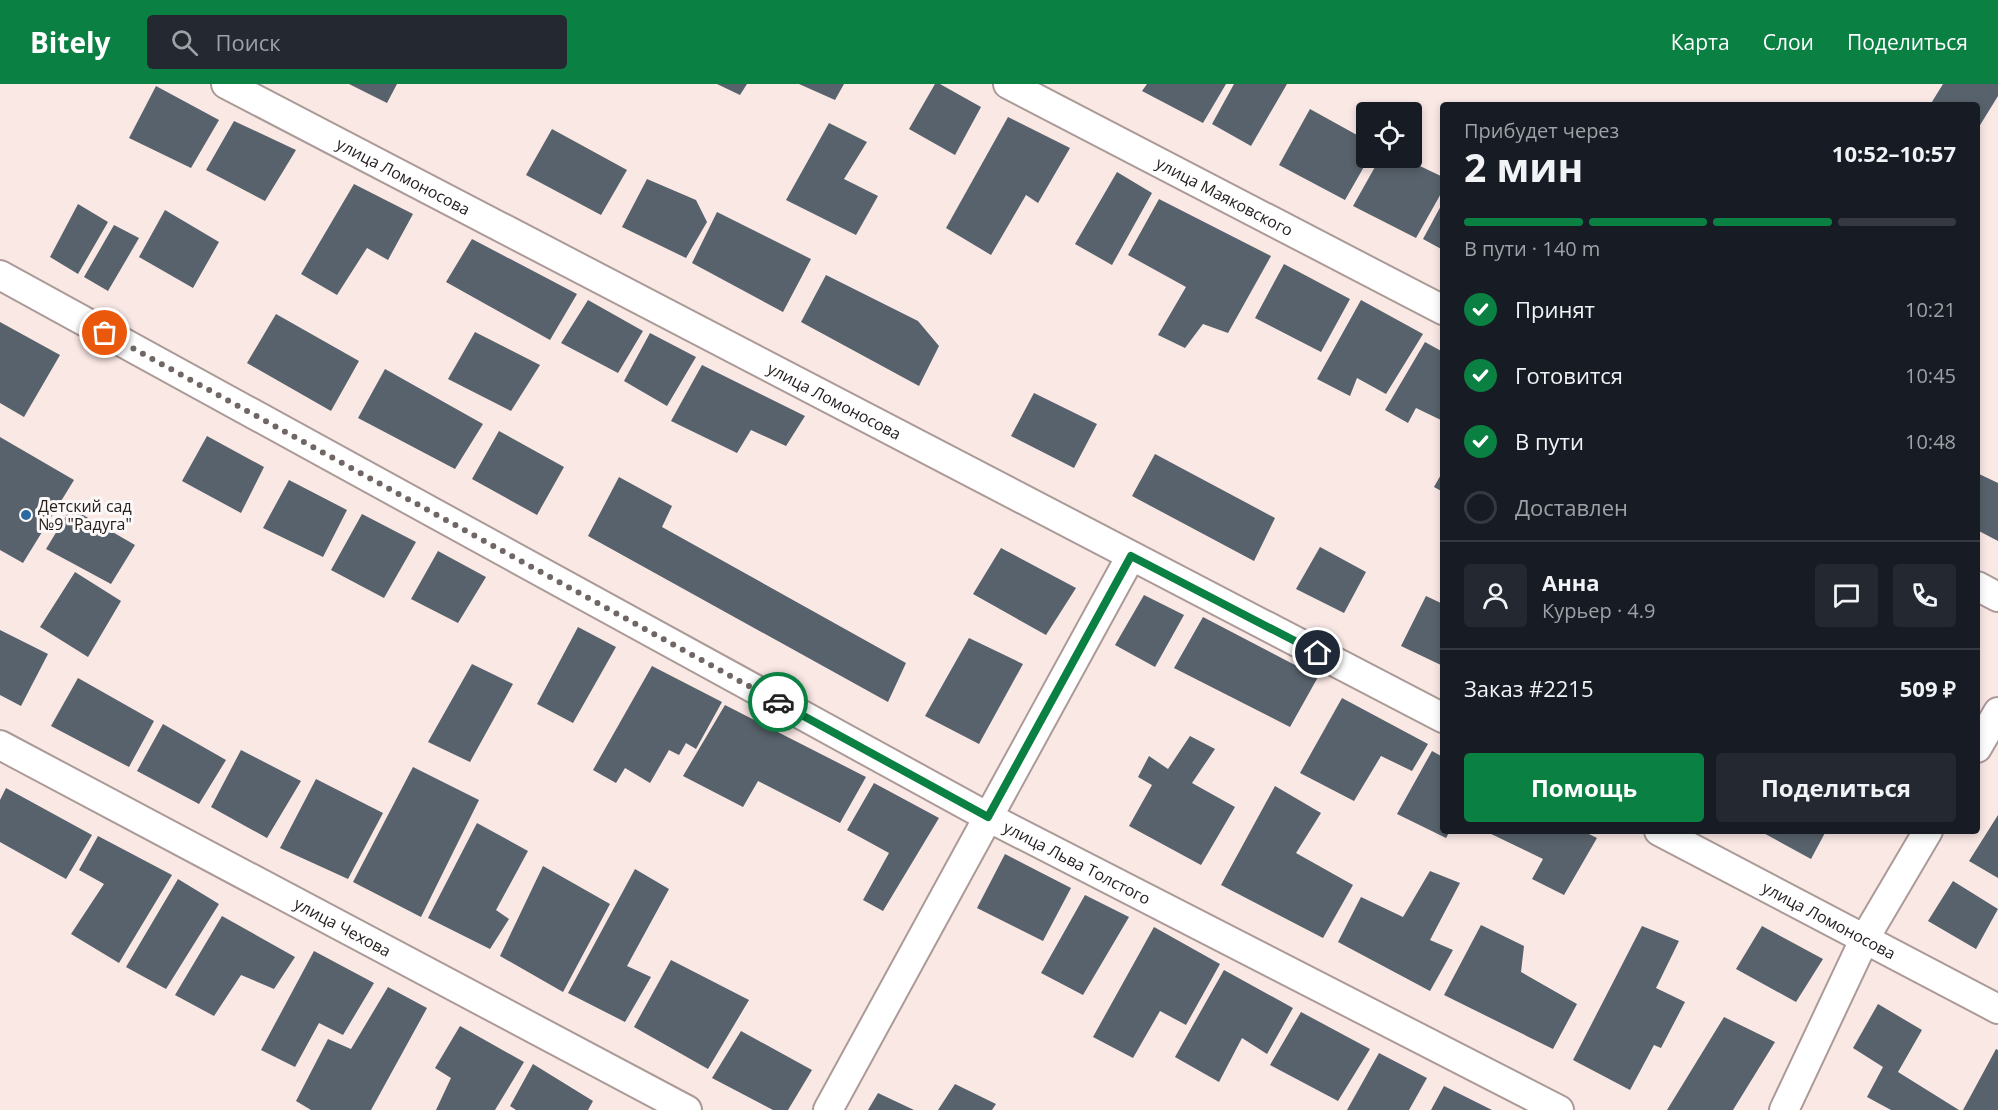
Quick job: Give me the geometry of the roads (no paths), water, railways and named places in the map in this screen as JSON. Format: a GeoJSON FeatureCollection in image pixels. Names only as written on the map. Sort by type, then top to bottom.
{"type":"FeatureCollection","features":[{"type":"Feature","properties":{"kind":"street","name":"улица Ломоносова"},"geometry":{"type":"LineString","coordinates":[[226,84],[1440,716]]}},
{"type":"Feature","properties":{"kind":"street","name":"улица Маяковского"},"geometry":{"type":"LineString","coordinates":[[1008,84],[1440,308]]}},
{"type":"Feature","properties":{"kind":"street","name":"улица Льва Толстого"},"geometry":{"type":"LineString","coordinates":[[0,275],[988,817],[1559,1110]]}},
{"type":"Feature","properties":{"kind":"street"},"geometry":{"type":"LineString","coordinates":[[828,1110],[1131,556]]}},
{"type":"Feature","properties":{"kind":"street"},"geometry":{"type":"LineString","coordinates":[[1980,588],[1998,597]]}},
{"type":"Feature","properties":{"kind":"street"},"geometry":{"type":"LineString","coordinates":[[1980,743],[1998,712]]}},
{"type":"Feature","properties":{"kind":"street","name":"улица Чехова"},"geometry":{"type":"LineString","coordinates":[[0,745],[687,1110]]}},
{"type":"Feature","properties":{"kind":"street","name":"улица Ломоносова"},"geometry":{"type":"LineString","coordinates":[[1665,834],[1998,1009]]}},
{"type":"Feature","properties":{"kind":"street"},"geometry":{"type":"LineString","coordinates":[[1784,1110],[1865,938],[1926,834]]}},
{"type":"Feature","properties":{"kind":"place","name":"Детский сад №9 \"Радуга\""},"geometry":{"type":"Point","coordinates":[26,515]}}]}
